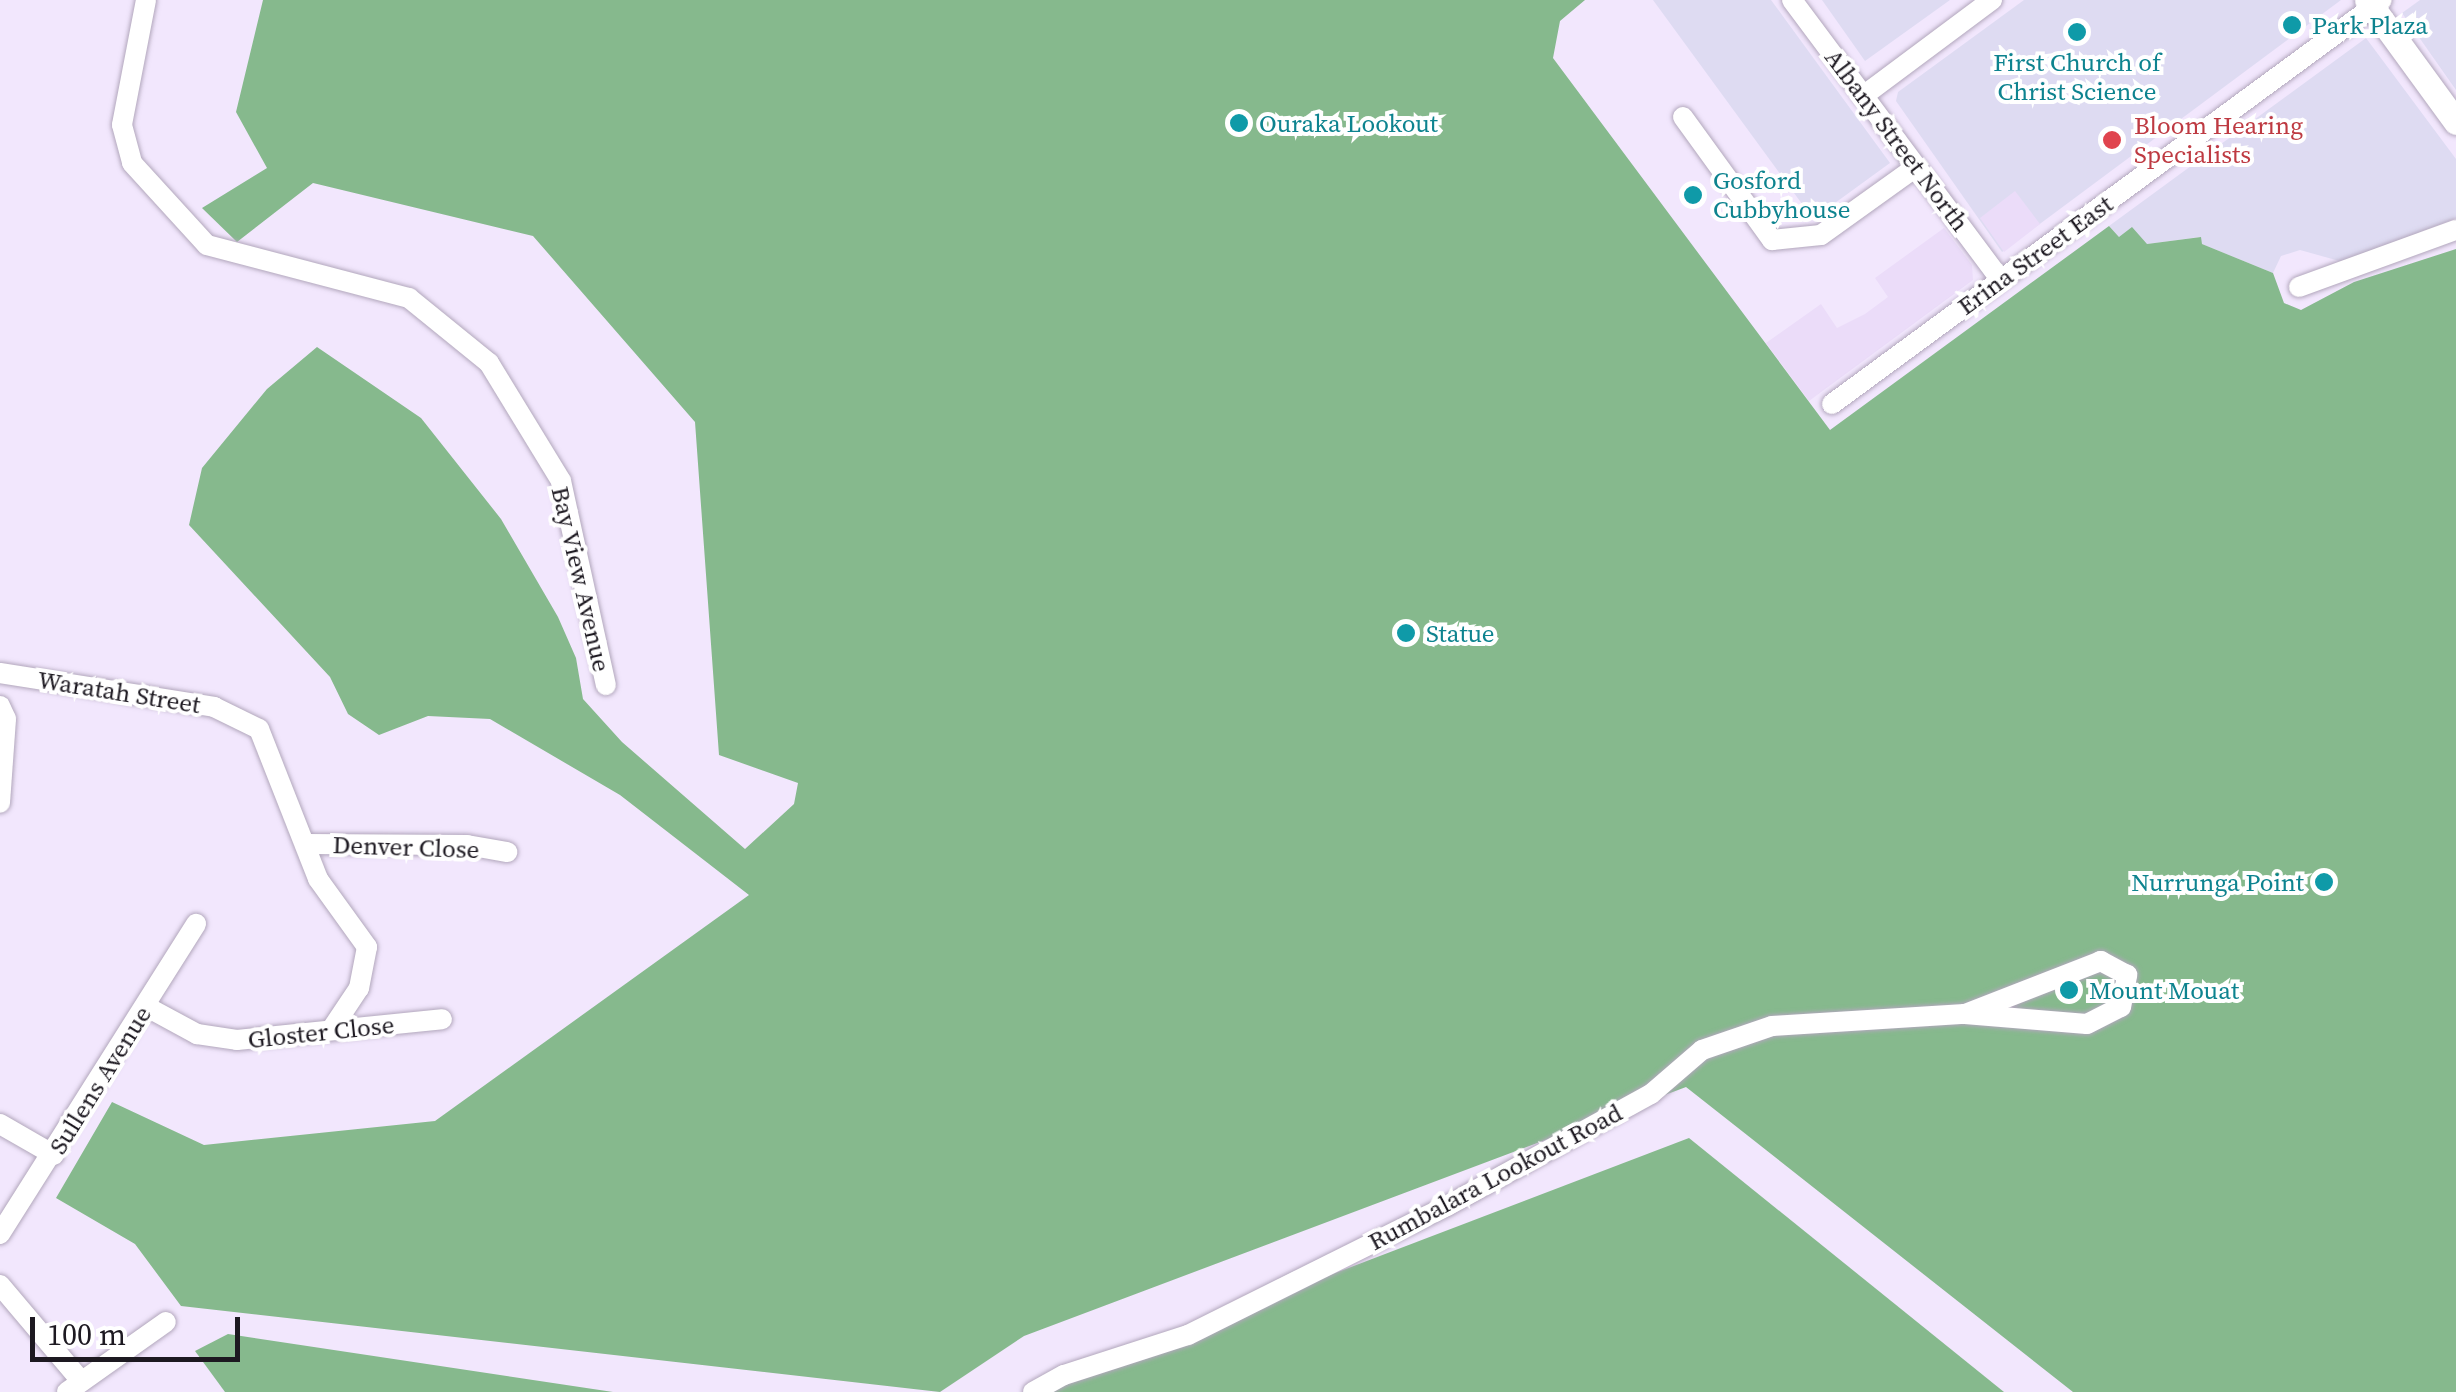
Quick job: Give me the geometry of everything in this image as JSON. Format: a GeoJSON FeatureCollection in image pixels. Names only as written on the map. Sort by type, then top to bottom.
{"type":"FeatureCollection","features":[{"type":"Feature","properties":{"kind":"main road"},"geometry":{"type":"LineString","coordinates":[[2374,2],[2456,122]]}},
{"type":"Feature","properties":{"kind":"street","name":"Bay View Avenue"},"geometry":{"type":"LineString","coordinates":[[146,0],[122,125],[132,163],[207,246],[409,298],[489,363],[561,481],[606,685]]}},
{"type":"Feature","properties":{"kind":"street","name":"Albany Street North"},"geometry":{"type":"LineString","coordinates":[[1792,0],[2002,280]]}},
{"type":"Feature","properties":{"kind":"street"},"geometry":{"type":"LineString","coordinates":[[1863,96],[1992,0]]}},
{"type":"Feature","properties":{"kind":"street","name":"Erina Street East"},"geometry":{"type":"LineString","coordinates":[[1832,404],[2374,2]]}},
{"type":"Feature","properties":{"kind":"street"},"geometry":{"type":"LineString","coordinates":[[1683,117],[1772,240],[1820,235],[1916,167]]}},
{"type":"Feature","properties":{"kind":"street"},"geometry":{"type":"LineString","coordinates":[[2298,286],[2456,230]]}},
{"type":"Feature","properties":{"kind":"street","name":"Waratah Street"},"geometry":{"type":"LineString","coordinates":[[0,673],[180,700],[259,728],[318,879],[367,947],[359,988],[333,1027]]}},
{"type":"Feature","properties":{"kind":"street"},"geometry":{"type":"LineString","coordinates":[[0,706],[6,718],[0,803]]}},
{"type":"Feature","properties":{"kind":"street","name":"Denver Close"},"geometry":{"type":"LineString","coordinates":[[306,844],[468,845],[506,852]]}},
{"type":"Feature","properties":{"kind":"street","name":"Sullens Avenue"},"geometry":{"type":"LineString","coordinates":[[0,1234],[54,1155],[196,924]]}},
{"type":"Feature","properties":{"kind":"street","name":"Rumbalara Lookout Road"},"geometry":{"type":"LineString","coordinates":[[1033,1392],[1064,1375],[1188,1334],[1447,1206],[1651,1094],[1702,1050],[1772,1026],[1965,1014],[2087,1024],[2122,1007],[2128,975],[2101,961],[2044,978],[1965,1014]]}},
{"type":"Feature","properties":{"kind":"street","name":"Gloster Close"},"geometry":{"type":"LineString","coordinates":[[147,1007],[197,1034],[238,1040],[333,1027],[442,1019]]}},
{"type":"Feature","properties":{"kind":"street"},"geometry":{"type":"LineString","coordinates":[[0,1124],[54,1155]]}},
{"type":"Feature","properties":{"kind":"street"},"geometry":{"type":"LineString","coordinates":[[0,1286],[74,1386],[166,1322]]}},
{"type":"Feature","properties":{"kind":"shaded area"},"geometry":{"type":"Polygon","coordinates":[[[1653,0],[1771,0],[1890,163],[1813,219],[1653,0]]]}},
{"type":"Feature","properties":{"kind":"shaded area"},"geometry":{"type":"Polygon","coordinates":[[[1822,0],[1950,0],[1865,61],[1822,0]]]}},
{"type":"Feature","properties":{"kind":"shaded area"},"geometry":{"type":"Polygon","coordinates":[[[2024,0],[2341,0],[2002,252],[1896,101],[1898,92],[2024,0]]]}},
{"type":"Feature","properties":{"kind":"shaded area"},"geometry":{"type":"Polygon","coordinates":[[[2420,0],[2456,0],[2456,90],[2402,13],[2420,0]]]}},
{"type":"Feature","properties":{"kind":"shaded area"},"geometry":{"type":"Polygon","coordinates":[[[2366,38],[2456,159],[2456,218],[2343,262],[2300,250],[2281,256],[2273,273],[2202,244],[2200,237],[2147,244],[2119,237],[2109,226],[2366,38]]]}},
{"type":"Feature","properties":{"kind":"shaded area"},"geometry":{"type":"Polygon","coordinates":[[[2015,191],[2040,224],[2004,252],[1980,218],[2015,191]]]}},
{"type":"Feature","properties":{"kind":"shaded area"},"geometry":{"type":"Polygon","coordinates":[[[1944,228],[1972,265],[1973,280],[1809,401],[1766,343],[1821,304],[1837,328],[1865,314],[1888,297],[1875,278],[1944,228]]]}},
{"type":"Feature","properties":{"kind":"green space"},"geometry":{"type":"Polygon","coordinates":[[[263,0],[1585,0],[1560,21],[1553,58],[1830,430],[2109,226],[2119,237],[2132,227],[2147,244],[2201,237],[2202,244],[2273,273],[2284,303],[2301,310],[2354,282],[2456,249],[2456,1392],[2073,1392],[1686,1087],[1024,1336],[940,1392],[181,1306],[135,1244],[56,1198],[112,1102],[204,1145],[435,1121],[749,895],[620,795],[490,719],[428,716],[379,735],[348,714],[330,677],[189,525],[202,468],[267,389],[317,347],[421,418],[501,519],[558,617],[576,658],[583,699],[622,742],[745,849],[794,804],[798,783],[719,755],[695,422],[533,236],[313,183],[237,242],[202,208],[267,168],[236,112],[263,0]]]}},
{"type":"Feature","properties":{"kind":"green space"},"geometry":{"type":"Polygon","coordinates":[[[1689,1138],[2004,1392],[1046,1392],[1068,1375],[1689,1138]]]}},
{"type":"Feature","properties":{"kind":"green space"},"geometry":{"type":"Polygon","coordinates":[[[228,1334],[613,1392],[225,1392],[195,1351],[228,1334]]]}},
{"type":"Feature","properties":{"kind":"place","name":"Park Plaza"},"geometry":{"type":"Point","coordinates":[2292,25]}},
{"type":"Feature","properties":{"kind":"place","name":"First Church of Christ Science"},"geometry":{"type":"Point","coordinates":[2077,32]}},
{"type":"Feature","properties":{"kind":"place","name":"Ouraka Lookout"},"geometry":{"type":"Point","coordinates":[1239,123]}},
{"type":"Feature","properties":{"kind":"place","name":"Bloom Hearing Specialists"},"geometry":{"type":"Point","coordinates":[2112,140]}},
{"type":"Feature","properties":{"kind":"place","name":"Gosford Cubbyhouse"},"geometry":{"type":"Point","coordinates":[1693,195]}},
{"type":"Feature","properties":{"kind":"place","name":"Statue"},"geometry":{"type":"Point","coordinates":[1406,633]}},
{"type":"Feature","properties":{"kind":"place","name":"Nurrunga Point"},"geometry":{"type":"Point","coordinates":[2324,882]}},
{"type":"Feature","properties":{"kind":"place","name":"Mount Mouat"},"geometry":{"type":"Point","coordinates":[2069,990]}}]}
